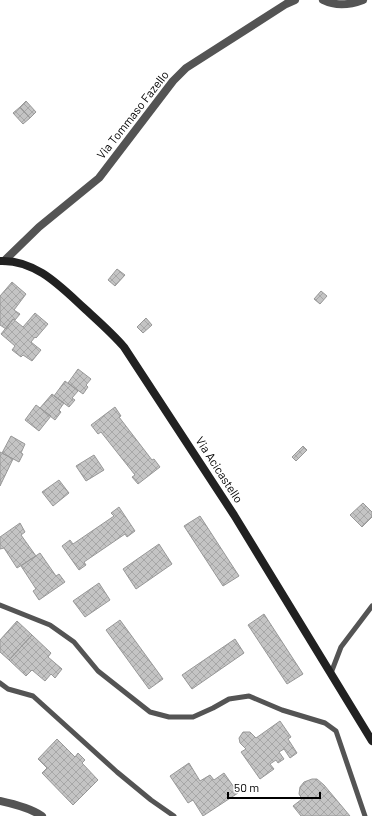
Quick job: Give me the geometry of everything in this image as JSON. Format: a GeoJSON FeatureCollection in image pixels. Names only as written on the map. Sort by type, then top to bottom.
{"type":"FeatureCollection","features":[{"type":"Feature","properties":{"kind":"main road","name":"Via Acicastello"},"geometry":{"type":"LineString","coordinates":[[2,261],[18,263],[33,268],[52,279],[112,334],[124,347],[234,515],[372,741]]}},
{"type":"Feature","properties":{"kind":"street","name":"Via Tommaso Fazello"},"geometry":{"type":"LineString","coordinates":[[2,261],[39,227],[99,178],[173,81],[186,68],[286,4],[295,0]]}},
{"type":"Feature","properties":{"kind":"street"},"geometry":{"type":"LineString","coordinates":[[323,0],[344,5],[363,0]]}},
{"type":"Feature","properties":{"kind":"street"},"geometry":{"type":"LineString","coordinates":[[0,801],[37,812],[42,816]]}},
{"type":"Feature","properties":{"kind":"lane"},"geometry":{"type":"LineString","coordinates":[[0,605],[50,624],[74,642],[98,671],[150,712],[169,717],[193,717],[229,699],[249,696],[282,710],[325,723],[336,731],[365,816]]}},
{"type":"Feature","properties":{"kind":"lane"},"geometry":{"type":"LineString","coordinates":[[331,673],[340,647],[372,606]]}},
{"type":"Feature","properties":{"kind":"lane"},"geometry":{"type":"LineString","coordinates":[[0,683],[8,688],[33,696],[116,772],[174,816]]}},
{"type":"Feature","properties":{"kind":"building"},"geometry":{"type":"Polygon","coordinates":[[[26,101],[36,112],[30,118],[20,107],[26,101]]]}},
{"type":"Feature","properties":{"kind":"building"},"geometry":{"type":"Polygon","coordinates":[[[20,107],[30,118],[23,124],[13,113],[20,107]]]}},
{"type":"Feature","properties":{"kind":"building"},"geometry":{"type":"Polygon","coordinates":[[[117,269],[125,275],[115,286],[108,280],[117,269]]]}},
{"type":"Feature","properties":{"kind":"building"},"geometry":{"type":"Polygon","coordinates":[[[12,282],[26,294],[14,310],[20,314],[15,320],[13,319],[6,329],[0,325],[0,296],[12,282]]]}},
{"type":"Feature","properties":{"kind":"building"},"geometry":{"type":"Polygon","coordinates":[[[321,291],[327,296],[320,304],[314,299],[321,291]]]}},
{"type":"Feature","properties":{"kind":"building"},"geometry":{"type":"Polygon","coordinates":[[[35,313],[48,324],[31,342],[41,350],[32,361],[23,355],[21,357],[12,350],[15,346],[1,334],[13,319],[23,327],[35,313]]]}},
{"type":"Feature","properties":{"kind":"building"},"geometry":{"type":"Polygon","coordinates":[[[146,318],[152,325],[143,333],[137,327],[146,318]]]}},
{"type":"Feature","properties":{"kind":"building"},"geometry":{"type":"Polygon","coordinates":[[[78,369],[91,379],[86,385],[88,387],[83,394],[68,383],[78,369]]]}},
{"type":"Feature","properties":{"kind":"building"},"geometry":{"type":"Polygon","coordinates":[[[65,381],[78,391],[72,398],[75,400],[69,407],[54,396],[65,381]]]}},
{"type":"Feature","properties":{"kind":"building"},"geometry":{"type":"Polygon","coordinates":[[[52,394],[64,403],[59,410],[61,412],[55,420],[40,408],[52,394]]]}},
{"type":"Feature","properties":{"kind":"building"},"geometry":{"type":"Polygon","coordinates":[[[36,405],[51,416],[39,431],[25,420],[36,405]]]}},
{"type":"Feature","properties":{"kind":"building"},"geometry":{"type":"Polygon","coordinates":[[[115,407],[121,416],[119,417],[152,460],[154,459],[160,467],[138,484],[132,477],[135,475],[101,432],[98,434],[91,425],[115,407]]]}},
{"type":"Feature","properties":{"kind":"building"},"geometry":{"type":"Polygon","coordinates":[[[11,436],[25,444],[21,453],[23,454],[19,462],[2,453],[11,436]]]}},
{"type":"Feature","properties":{"kind":"building"},"geometry":{"type":"Polygon","coordinates":[[[303,446],[307,450],[296,461],[292,457],[303,446]]]}},
{"type":"Feature","properties":{"kind":"building"},"geometry":{"type":"Polygon","coordinates":[[[0,452],[13,459],[0,486],[0,452]]]}},
{"type":"Feature","properties":{"kind":"building"},"geometry":{"type":"Polygon","coordinates":[[[94,455],[104,470],[86,481],[76,466],[94,455]]]}},
{"type":"Feature","properties":{"kind":"building"},"geometry":{"type":"Polygon","coordinates":[[[59,480],[69,493],[53,506],[42,492],[59,480]]]}},
{"type":"Feature","properties":{"kind":"building"},"geometry":{"type":"Polygon","coordinates":[[[363,503],[372,512],[372,517],[362,527],[350,515],[363,503]]]}},
{"type":"Feature","properties":{"kind":"building"},"geometry":{"type":"Polygon","coordinates":[[[119,507],[135,531],[127,537],[125,534],[84,562],[86,565],[79,570],[62,546],[70,540],[73,544],[114,516],[111,513],[119,507]]]}},
{"type":"Feature","properties":{"kind":"building"},"geometry":{"type":"Polygon","coordinates":[[[200,516],[239,576],[223,586],[184,526],[200,516]]]}},
{"type":"Feature","properties":{"kind":"building"},"geometry":{"type":"Polygon","coordinates":[[[20,523],[25,532],[21,535],[36,556],[17,568],[4,548],[0,549],[0,537],[20,523]]]}},
{"type":"Feature","properties":{"kind":"building"},"geometry":{"type":"Polygon","coordinates":[[[159,544],[172,564],[136,589],[123,569],[159,544]]]}},
{"type":"Feature","properties":{"kind":"building"},"geometry":{"type":"Polygon","coordinates":[[[40,553],[56,576],[59,574],[65,582],[39,600],[33,591],[36,589],[21,566],[40,553]]]}},
{"type":"Feature","properties":{"kind":"building"},"geometry":{"type":"Polygon","coordinates":[[[99,583],[110,600],[85,617],[73,601],[99,583]]]}},
{"type":"Feature","properties":{"kind":"building"},"geometry":{"type":"Polygon","coordinates":[[[264,614],[303,674],[287,684],[248,625],[264,614]]]}},
{"type":"Feature","properties":{"kind":"building"},"geometry":{"type":"Polygon","coordinates":[[[120,620],[163,679],[149,689],[106,630],[120,620]]]}},
{"type":"Feature","properties":{"kind":"building"},"geometry":{"type":"Polygon","coordinates":[[[17,621],[32,635],[9,660],[0,652],[0,640],[17,621]]]}},
{"type":"Feature","properties":{"kind":"building"},"geometry":{"type":"Polygon","coordinates":[[[32,635],[51,653],[48,657],[62,669],[55,678],[51,674],[45,681],[32,670],[26,676],[9,660],[32,635]]]}},
{"type":"Feature","properties":{"kind":"building"},"geometry":{"type":"Polygon","coordinates":[[[235,639],[244,653],[192,689],[182,675],[235,639]]]}},
{"type":"Feature","properties":{"kind":"building"},"geometry":{"type":"Polygon","coordinates":[[[280,721],[291,737],[288,739],[297,753],[290,758],[284,749],[279,752],[284,759],[278,763],[276,760],[270,764],[274,769],[260,779],[241,752],[246,749],[240,743],[239,738],[243,732],[250,732],[256,738],[280,721]]]}},
{"type":"Feature","properties":{"kind":"building"},"geometry":{"type":"Polygon","coordinates":[[[57,739],[75,757],[78,753],[85,760],[82,763],[98,780],[73,805],[42,773],[47,768],[38,759],[57,739]]]}},
{"type":"Feature","properties":{"kind":"building"},"geometry":{"type":"Polygon","coordinates":[[[189,763],[200,781],[210,775],[214,780],[224,773],[238,793],[203,816],[193,800],[188,803],[170,776],[189,763]]]}},
{"type":"Feature","properties":{"kind":"building"},"geometry":{"type":"Polygon","coordinates":[[[317,779],[324,785],[350,816],[301,816],[293,806],[302,799],[299,794],[300,787],[304,782],[317,779]]]}}]}
